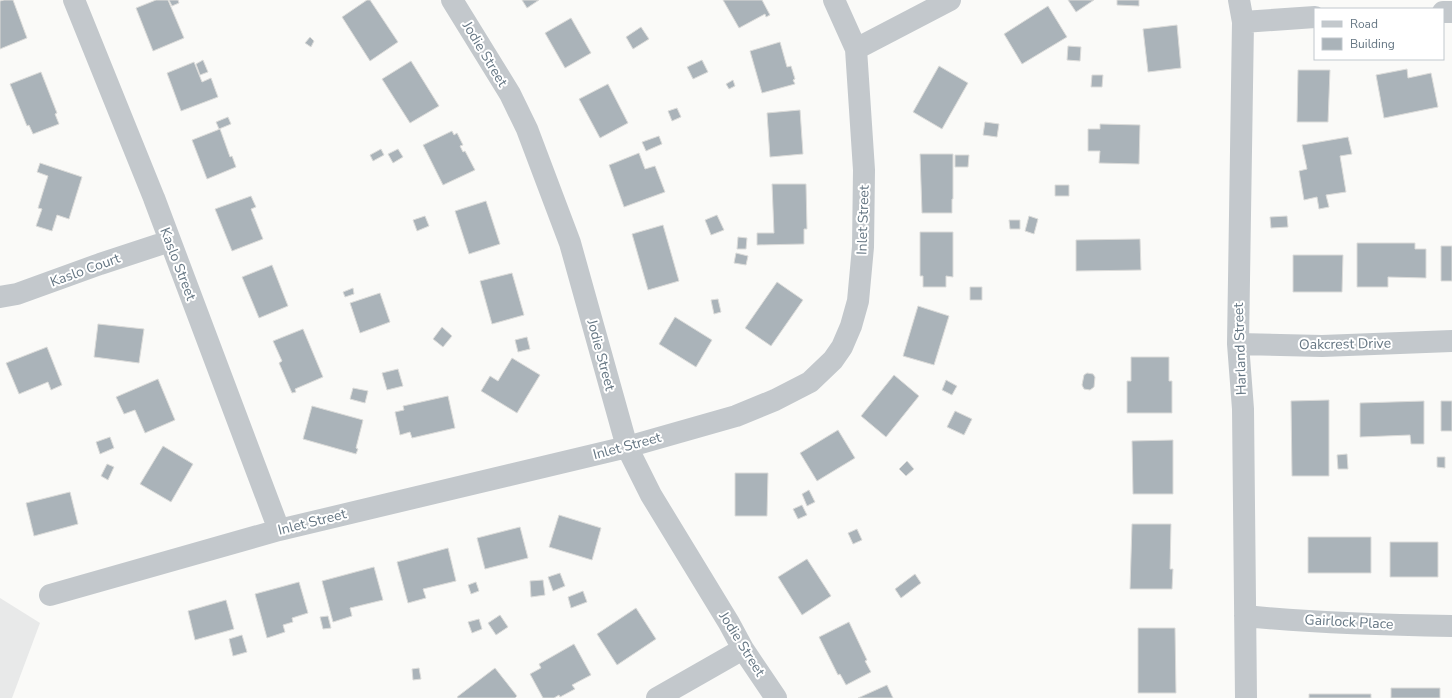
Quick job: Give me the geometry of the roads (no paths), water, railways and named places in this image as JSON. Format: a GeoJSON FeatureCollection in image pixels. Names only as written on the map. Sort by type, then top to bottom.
{"type":"FeatureCollection","features":[{"type":"Feature","properties":{"kind":"street","name":"Kaslo Street"},"geometry":{"type":"LineString","coordinates":[[74,0],[154,198],[279,530]]}},
{"type":"Feature","properties":{"kind":"street","name":"Jodie Street"},"geometry":{"type":"LineString","coordinates":[[452,0],[502,81],[527,129],[570,243],[627,447],[651,495],[729,623],[743,649],[776,698]]}},
{"type":"Feature","properties":{"kind":"street","name":"Inlet Street"},"geometry":{"type":"LineString","coordinates":[[50,595],[279,530],[627,447],[736,416],[775,400],[810,382],[833,360],[842,347],[851,326],[858,301],[863,247],[864,170],[856,49],[834,0]]}},
{"type":"Feature","properties":{"kind":"street"},"geometry":{"type":"LineString","coordinates":[[856,49],[950,0]]}},
{"type":"Feature","properties":{"kind":"street","name":"Harland Street"},"geometry":{"type":"LineString","coordinates":[[1239,0],[1243,22],[1238,344],[1243,409],[1246,698]]}},
{"type":"Feature","properties":{"kind":"street"},"geometry":{"type":"LineString","coordinates":[[1243,22],[1314,17]]}},
{"type":"Feature","properties":{"kind":"street","name":"Kaslo Court"},"geometry":{"type":"LineString","coordinates":[[0,297],[18,294],[100,264],[170,241]]}},
{"type":"Feature","properties":{"kind":"street","name":"Oakcrest Drive"},"geometry":{"type":"LineString","coordinates":[[1238,344],[1322,346],[1452,341]]}},
{"type":"Feature","properties":{"kind":"street","name":"Gairlock Place"},"geometry":{"type":"LineString","coordinates":[[1245,616],[1392,625],[1452,626]]}},
{"type":"Feature","properties":{"kind":"street"},"geometry":{"type":"LineString","coordinates":[[657,698],[743,649]]}}]}
